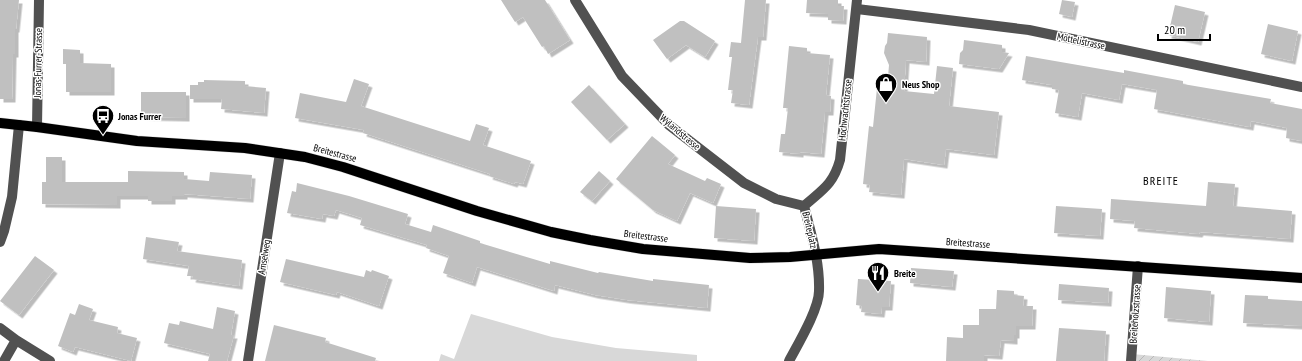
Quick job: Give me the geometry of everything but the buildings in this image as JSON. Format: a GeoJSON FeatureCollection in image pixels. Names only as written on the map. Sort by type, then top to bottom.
{"type":"FeatureCollection","features":[{"type":"Feature","properties":{"kind":"main road","name":"Breitestrasse"},"geometry":{"type":"LineString","coordinates":[[0,123],[137,141],[238,148],[280,153],[343,167],[477,211],[551,232],[643,248],[750,258],[778,258],[879,249],[1302,278]]}},
{"type":"Feature","properties":{"kind":"street","name":"Jonas-Furrer-Strasse"},"geometry":{"type":"LineString","coordinates":[[37,127],[39,0]]}},
{"type":"Feature","properties":{"kind":"street","name":"Wylandstrasse"},"geometry":{"type":"LineString","coordinates":[[575,0],[622,76],[669,125],[744,183],[776,199],[804,206]]}},
{"type":"Feature","properties":{"kind":"street","name":"Hochwachtstrasse"},"geometry":{"type":"LineString","coordinates":[[804,206],[829,184],[836,173],[840,160],[857,4]]}},
{"type":"Feature","properties":{"kind":"street","name":"Möttelistrasse"},"geometry":{"type":"LineString","coordinates":[[857,4],[1029,30],[1302,87]]}},
{"type":"Feature","properties":{"kind":"street"},"geometry":{"type":"LineString","coordinates":[[0,242],[12,197],[19,125]]}},
{"type":"Feature","properties":{"kind":"street","name":"Amselweg"},"geometry":{"type":"LineString","coordinates":[[248,361],[280,153]]}},
{"type":"Feature","properties":{"kind":"street","name":"Breiteplatz"},"geometry":{"type":"LineString","coordinates":[[789,361],[812,317],[820,292],[816,254],[804,206]]}},
{"type":"Feature","properties":{"kind":"street","name":"Breiteholzstrasse"},"geometry":{"type":"LineString","coordinates":[[1131,361],[1138,266]]}},
{"type":"Feature","properties":{"kind":"street"},"geometry":{"type":"LineString","coordinates":[[0,328],[16,340],[50,361]]}},
{"type":"Feature","properties":{"kind":"street"},"geometry":{"type":"LineString","coordinates":[[4,361],[16,340]]}},
{"type":"Feature","properties":{"kind":"shaded area"},"geometry":{"type":"Polygon","coordinates":[[[471,314],[552,337],[616,348],[697,355],[697,361],[439,361],[441,354],[454,359],[471,314]]]}},
{"type":"Feature","properties":{"kind":"shaded area"},"geometry":{"type":"Polygon","coordinates":[[[1132,354],[1208,361],[1131,361],[1132,354]]]}},
{"type":"Feature","properties":{"kind":"place","name":"Neus Shop"},"geometry":{"type":"Point","coordinates":[886,104]}},
{"type":"Feature","properties":{"kind":"place","name":"Jonas Furrer"},"geometry":{"type":"Point","coordinates":[103,136]}},
{"type":"Feature","properties":{"kind":"place","name":"Breite"},"geometry":{"type":"Point","coordinates":[878,292]}},
{"type":"Feature","properties":{"kind":"district","name":"BREITE"},"geometry":{"type":"Point","coordinates":[1161,180]}}]}
